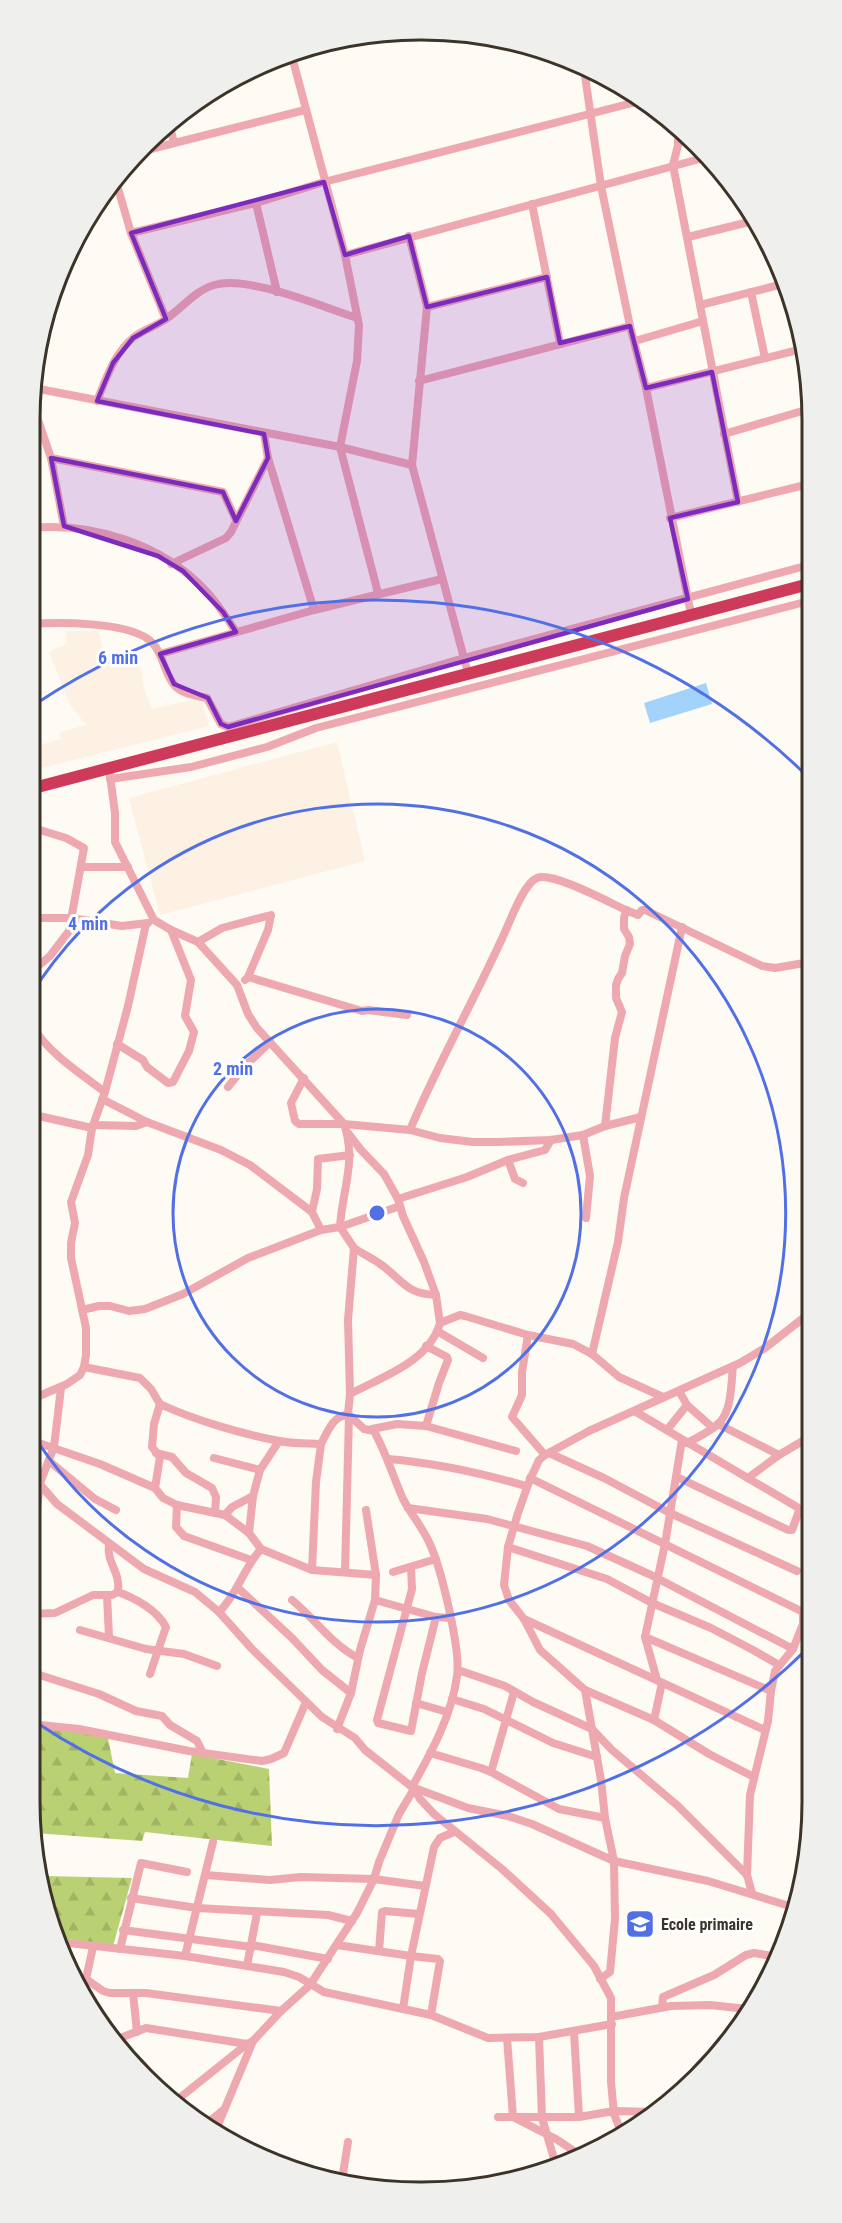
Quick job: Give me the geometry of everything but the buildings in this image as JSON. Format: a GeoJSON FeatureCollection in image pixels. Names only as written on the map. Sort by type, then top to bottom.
{"type":"FeatureCollection","features":[{"type":"Feature","properties":{"kind":"highway"},"geometry":{"type":"LineString","coordinates":[[40,787],[110,773],[468,674],[802,586]]}},
{"type":"Feature","properties":{"kind":"street"},"geometry":{"type":"LineString","coordinates":[[293,63],[345,255],[357,318],[359,335],[357,361],[340,447],[378,593]]}},
{"type":"Feature","properties":{"kind":"street"},"geometry":{"type":"LineString","coordinates":[[585,78],[601,186],[630,326],[646,388],[670,518],[691,614]]}},
{"type":"Feature","properties":{"kind":"street"},"geometry":{"type":"LineString","coordinates":[[131,233],[630,104]]}},
{"type":"Feature","properties":{"kind":"street"},"geometry":{"type":"LineString","coordinates":[[157,147],[305,110]]}},
{"type":"Feature","properties":{"kind":"street"},"geometry":{"type":"LineString","coordinates":[[172,133],[174,143]]}},
{"type":"Feature","properties":{"kind":"street"},"geometry":{"type":"LineString","coordinates":[[678,141],[673,165],[738,502]]}},
{"type":"Feature","properties":{"kind":"street"},"geometry":{"type":"LineString","coordinates":[[345,255],[696,159]]}},
{"type":"Feature","properties":{"kind":"street"},"geometry":{"type":"LineString","coordinates":[[118,190],[131,233],[166,319]]}},
{"type":"Feature","properties":{"kind":"street"},"geometry":{"type":"LineString","coordinates":[[256,202],[277,292]]}},
{"type":"Feature","properties":{"kind":"street"},"geometry":{"type":"LineString","coordinates":[[532,204],[560,343]]}},
{"type":"Feature","properties":{"kind":"street"},"geometry":{"type":"LineString","coordinates":[[688,237],[746,223]]}},
{"type":"Feature","properties":{"kind":"street"},"geometry":{"type":"LineString","coordinates":[[409,236],[427,307],[412,465],[468,674]]}},
{"type":"Feature","properties":{"kind":"street"},"geometry":{"type":"LineString","coordinates":[[427,307],[547,277]]}},
{"type":"Feature","properties":{"kind":"street"},"geometry":{"type":"LineString","coordinates":[[98,401],[113,363],[133,338],[166,319],[201,291],[213,285],[243,284],[277,292],[357,318]]}},
{"type":"Feature","properties":{"kind":"street"},"geometry":{"type":"LineString","coordinates":[[700,305],[777,286]]}},
{"type":"Feature","properties":{"kind":"street"},"geometry":{"type":"LineString","coordinates":[[751,292],[765,358]]}},
{"type":"Feature","properties":{"kind":"street"},"geometry":{"type":"LineString","coordinates":[[635,341],[703,321]]}},
{"type":"Feature","properties":{"kind":"street"},"geometry":{"type":"LineString","coordinates":[[419,381],[630,326]]}},
{"type":"Feature","properties":{"kind":"street"},"geometry":{"type":"LineString","coordinates":[[646,388],[795,351]]}},
{"type":"Feature","properties":{"kind":"street"},"geometry":{"type":"LineString","coordinates":[[42,390],[340,447],[412,465]]}},
{"type":"Feature","properties":{"kind":"street"},"geometry":{"type":"LineString","coordinates":[[724,434],[802,411]]}},
{"type":"Feature","properties":{"kind":"street"},"geometry":{"type":"LineString","coordinates":[[40,426],[51,458],[64,526]]}},
{"type":"Feature","properties":{"kind":"street"},"geometry":{"type":"LineString","coordinates":[[264,434],[268,458],[314,610]]}},
{"type":"Feature","properties":{"kind":"street"},"geometry":{"type":"LineString","coordinates":[[51,458],[223,492],[236,520]]}},
{"type":"Feature","properties":{"kind":"street"},"geometry":{"type":"LineString","coordinates":[[171,564],[226,537],[268,458]]}},
{"type":"Feature","properties":{"kind":"street"},"geometry":{"type":"LineString","coordinates":[[670,518],[802,486]]}},
{"type":"Feature","properties":{"kind":"street"},"geometry":{"type":"LineString","coordinates":[[40,527],[82,528],[120,538],[171,564],[205,590],[237,632]]}},
{"type":"Feature","properties":{"kind":"street"},"geometry":{"type":"LineString","coordinates":[[40,624],[121,628],[148,639],[160,654],[174,684],[181,691],[207,698],[225,727],[464,658],[802,567]]}},
{"type":"Feature","properties":{"kind":"street"},"geometry":{"type":"LineString","coordinates":[[160,654],[314,610],[442,579]]}},
{"type":"Feature","properties":{"kind":"street"},"geometry":{"type":"LineString","coordinates":[[40,1396],[61,1388],[76,1378],[84,1367],[87,1345],[71,1258],[75,1223],[71,1202],[88,1155],[93,1127],[104,1095],[150,922],[114,837],[115,813],[110,773],[191,766],[267,747],[316,728],[802,603]]}},
{"type":"Feature","properties":{"kind":"street"},"geometry":{"type":"LineString","coordinates":[[40,829],[52,832],[84,848],[82,867],[66,936],[40,964]]}},
{"type":"Feature","properties":{"kind":"street"},"geometry":{"type":"LineString","coordinates":[[82,867],[128,867]]}},
{"type":"Feature","properties":{"kind":"street"},"geometry":{"type":"LineString","coordinates":[[410,1130],[429,1085],[491,964],[514,911],[532,881],[543,876],[556,879],[636,915],[645,910],[768,968],[802,963]]}},
{"type":"Feature","properties":{"kind":"street"},"geometry":{"type":"LineString","coordinates":[[605,1126],[615,1038],[622,1012],[616,998],[616,985],[622,973],[630,944],[624,929],[626,910]]}},
{"type":"Feature","properties":{"kind":"street"},"geometry":{"type":"LineString","coordinates":[[198,942],[222,928],[271,915],[268,930],[248,977],[237,985]]}},
{"type":"Feature","properties":{"kind":"street"},"geometry":{"type":"LineString","coordinates":[[40,918],[71,918],[122,926],[150,922],[198,942],[237,985],[248,1014],[270,1042],[304,1078],[361,1150],[384,1174],[399,1203],[436,1295],[438,1327]]}},
{"type":"Feature","properties":{"kind":"street"},"geometry":{"type":"LineString","coordinates":[[592,1354],[618,1242],[624,1198],[682,927]]}},
{"type":"Feature","properties":{"kind":"street"},"geometry":{"type":"LineString","coordinates":[[117,1044],[143,1060],[147,1067],[168,1083],[173,1082],[189,1051],[194,1032],[185,1016],[191,980],[171,930]]}},
{"type":"Feature","properties":{"kind":"street"},"geometry":{"type":"LineString","coordinates":[[248,977],[362,1011],[407,1015]]}},
{"type":"Feature","properties":{"kind":"street"},"geometry":{"type":"LineString","coordinates":[[40,1038],[104,1095],[147,1122],[235,1156],[250,1165],[312,1212],[321,1230]]}},
{"type":"Feature","properties":{"kind":"street"},"geometry":{"type":"LineString","coordinates":[[228,1087],[244,1067],[270,1042]]}},
{"type":"Feature","properties":{"kind":"street"},"geometry":{"type":"LineString","coordinates":[[304,1078],[291,1103],[295,1121],[299,1124],[410,1130],[440,1138],[473,1142],[551,1140],[583,1135],[605,1126],[641,1118]]}},
{"type":"Feature","properties":{"kind":"street"},"geometry":{"type":"LineString","coordinates":[[40,1116],[93,1127],[136,1126],[147,1122]]}},
{"type":"Feature","properties":{"kind":"street"},"geometry":{"type":"LineString","coordinates":[[345,1127],[350,1155],[340,1227],[354,1248],[382,1265],[408,1289],[418,1293],[436,1295]]}},
{"type":"Feature","properties":{"kind":"street"},"geometry":{"type":"LineString","coordinates":[[583,1135],[590,1176],[586,1218]]}},
{"type":"Feature","properties":{"kind":"street"},"geometry":{"type":"LineString","coordinates":[[82,1310],[110,1306],[129,1311],[145,1309],[183,1294],[248,1258],[321,1230],[340,1227],[508,1160],[545,1150],[551,1140]]}},
{"type":"Feature","properties":{"kind":"street"},"geometry":{"type":"LineString","coordinates":[[312,1212],[317,1190],[318,1159],[350,1155]]}},
{"type":"Feature","properties":{"kind":"street"},"geometry":{"type":"LineString","coordinates":[[508,1160],[515,1179],[522,1183]]}},
{"type":"Feature","properties":{"kind":"street"},"geometry":{"type":"LineString","coordinates":[[345,1572],[350,1394],[348,1320],[354,1248]]}},
{"type":"Feature","properties":{"kind":"street"},"geometry":{"type":"LineString","coordinates":[[350,1394],[406,1365],[426,1346],[438,1327],[460,1316],[465,1316],[528,1335],[573,1344],[592,1354],[619,1377],[663,1396]]}},
{"type":"Feature","properties":{"kind":"street"},"geometry":{"type":"LineString","coordinates":[[754,1777],[709,1754],[654,1720],[585,1690],[540,1650],[524,1619],[509,1600],[504,1585],[508,1547],[528,1482],[540,1460],[589,1431],[636,1412],[663,1396],[733,1367],[765,1348],[802,1319]]}},
{"type":"Feature","properties":{"kind":"street"},"geometry":{"type":"LineString","coordinates":[[438,1327],[483,1358]]}},
{"type":"Feature","properties":{"kind":"street"},"geometry":{"type":"LineString","coordinates":[[528,1335],[522,1372],[522,1398],[512,1418],[547,1454],[604,1478],[670,1513],[797,1571]]}},
{"type":"Feature","properties":{"kind":"street"},"geometry":{"type":"LineString","coordinates":[[426,1346],[447,1357],[448,1360],[426,1426]]}},
{"type":"Feature","properties":{"kind":"street"},"geometry":{"type":"LineString","coordinates":[[84,1367],[140,1378],[151,1389],[160,1404],[213,1424],[279,1441],[321,1444]]}},
{"type":"Feature","properties":{"kind":"street"},"geometry":{"type":"LineString","coordinates":[[685,1441],[716,1426],[725,1414],[733,1367]]}},
{"type":"Feature","properties":{"kind":"street"},"geometry":{"type":"LineString","coordinates":[[61,1388],[54,1447],[40,1483],[57,1504],[144,1569],[195,1592],[219,1612],[252,1649],[306,1702],[338,1729],[355,1738],[365,1750],[413,1788],[434,1814],[502,1869],[551,1914],[594,1966],[611,1998],[611,2082],[614,2111],[619,2126]]}},
{"type":"Feature","properties":{"kind":"street"},"geometry":{"type":"LineString","coordinates":[[679,1391],[687,1405],[716,1426],[779,1455]]}},
{"type":"Feature","properties":{"kind":"street"},"geometry":{"type":"LineString","coordinates":[[155,1488],[160,1457],[152,1449],[152,1440],[160,1404]]}},
{"type":"Feature","properties":{"kind":"street"},"geometry":{"type":"LineString","coordinates":[[667,1430],[687,1405]]}},
{"type":"Feature","properties":{"kind":"street"},"geometry":{"type":"LineString","coordinates":[[636,1412],[798,1509],[791,1531],[677,1477]]}},
{"type":"Feature","properties":{"kind":"street"},"geometry":{"type":"LineString","coordinates":[[312,1570],[316,1482],[321,1444],[333,1423],[342,1415],[349,1415],[364,1429],[397,1424],[426,1426],[516,1451]]}},
{"type":"Feature","properties":{"kind":"street"},"geometry":{"type":"LineString","coordinates":[[181,2097],[250,2043],[310,1985],[328,1959],[352,1922],[374,1879],[378,1862],[430,1753],[452,1700],[458,1670],[457,1652],[436,1560],[426,1536],[408,1508],[388,1459],[372,1429]]}},
{"type":"Feature","properties":{"kind":"street"},"geometry":{"type":"LineString","coordinates":[[249,1533],[260,1470],[279,1441]]}},
{"type":"Feature","properties":{"kind":"street"},"geometry":{"type":"LineString","coordinates":[[654,1720],[659,1681],[645,1637],[685,1441]]}},
{"type":"Feature","properties":{"kind":"street"},"geometry":{"type":"LineString","coordinates":[[748,1478],[802,1441]]}},
{"type":"Feature","properties":{"kind":"street"},"geometry":{"type":"LineString","coordinates":[[40,1443],[100,1464],[155,1488],[163,1498],[177,1505],[225,1515],[249,1533],[261,1549],[312,1570],[376,1575]]}},
{"type":"Feature","properties":{"kind":"street"},"geometry":{"type":"LineString","coordinates":[[156,1453],[172,1457],[186,1473],[212,1488],[216,1497],[215,1513]]}},
{"type":"Feature","properties":{"kind":"street"},"geometry":{"type":"LineString","coordinates":[[214,1458],[260,1470]]}},
{"type":"Feature","properties":{"kind":"street"},"geometry":{"type":"LineString","coordinates":[[388,1459],[432,1463],[528,1482],[665,1544],[802,1612]]}},
{"type":"Feature","properties":{"kind":"street"},"geometry":{"type":"LineString","coordinates":[[49,1461],[95,1499],[116,1510]]}},
{"type":"Feature","properties":{"kind":"street"},"geometry":{"type":"LineString","coordinates":[[225,1515],[232,1507],[254,1496]]}},
{"type":"Feature","properties":{"kind":"street"},"geometry":{"type":"LineString","coordinates":[[177,1505],[176,1527],[183,1536],[251,1560]]}},
{"type":"Feature","properties":{"kind":"street"},"geometry":{"type":"LineString","coordinates":[[408,1508],[515,1525],[587,1545],[793,1648]]}},
{"type":"Feature","properties":{"kind":"street"},"geometry":{"type":"LineString","coordinates":[[338,1729],[351,1693],[358,1658],[375,1600],[376,1575],[366,1510]]}},
{"type":"Feature","properties":{"kind":"street"},"geometry":{"type":"LineString","coordinates":[[109,1544],[108,1554],[119,1579],[118,1592]]}},
{"type":"Feature","properties":{"kind":"street"},"geometry":{"type":"LineString","coordinates":[[508,1547],[607,1579],[652,1603],[711,1628],[779,1665]]}},
{"type":"Feature","properties":{"kind":"street"},"geometry":{"type":"LineString","coordinates":[[219,1612],[232,1599],[251,1560],[261,1549]]}},
{"type":"Feature","properties":{"kind":"street"},"geometry":{"type":"LineString","coordinates":[[393,1572],[436,1560]]}},
{"type":"Feature","properties":{"kind":"street"},"geometry":{"type":"LineString","coordinates":[[411,1567],[413,1581],[377,1722],[411,1732],[435,1617]]}},
{"type":"Feature","properties":{"kind":"street"},"geometry":{"type":"LineString","coordinates":[[238,1588],[292,1638],[322,1670],[351,1693]]}},
{"type":"Feature","properties":{"kind":"street"},"geometry":{"type":"LineString","coordinates":[[40,1614],[55,1613],[93,1595],[118,1592],[141,1603],[164,1623],[165,1631],[150,1674]]}},
{"type":"Feature","properties":{"kind":"street"},"geometry":{"type":"LineString","coordinates":[[107,1595],[109,1637]]}},
{"type":"Feature","properties":{"kind":"street"},"geometry":{"type":"LineString","coordinates":[[292,1600],[311,1617],[328,1638],[358,1658]]}},
{"type":"Feature","properties":{"kind":"street"},"geometry":{"type":"LineString","coordinates":[[375,1600],[435,1617],[450,1618]]}},
{"type":"Feature","properties":{"kind":"street"},"geometry":{"type":"LineString","coordinates":[[524,1619],[765,1730]]}},
{"type":"Feature","properties":{"kind":"street"},"geometry":{"type":"LineString","coordinates":[[752,1893],[747,1875],[750,1795],[765,1730],[773,1675],[793,1648],[802,1626]]}},
{"type":"Feature","properties":{"kind":"street"},"geometry":{"type":"LineString","coordinates":[[80,1630],[146,1649],[184,1654],[217,1666]]}},
{"type":"Feature","properties":{"kind":"street"},"geometry":{"type":"LineString","coordinates":[[645,1637],[771,1691]]}},
{"type":"Feature","properties":{"kind":"street"},"geometry":{"type":"LineString","coordinates":[[458,1670],[505,1686],[592,1729],[612,1750],[678,1806],[747,1875]]}},
{"type":"Feature","properties":{"kind":"street"},"geometry":{"type":"LineString","coordinates":[[40,1675],[97,1693],[136,1711],[162,1716],[170,1725],[197,1741],[203,1753]]}},
{"type":"Feature","properties":{"kind":"street"},"geometry":{"type":"LineString","coordinates":[[585,1690],[614,1861],[615,1919],[610,1972],[600,1979]]}},
{"type":"Feature","properties":{"kind":"street"},"geometry":{"type":"LineString","coordinates":[[491,1772],[514,1692]]}},
{"type":"Feature","properties":{"kind":"street"},"geometry":{"type":"LineString","coordinates":[[452,1700],[484,1708],[544,1740],[597,1757]]}},
{"type":"Feature","properties":{"kind":"street"},"geometry":{"type":"LineString","coordinates":[[40,1725],[262,1761],[284,1753],[306,1702]]}},
{"type":"Feature","properties":{"kind":"street"},"geometry":{"type":"LineString","coordinates":[[416,1703],[447,1712]]}},
{"type":"Feature","properties":{"kind":"street"},"geometry":{"type":"LineString","coordinates":[[430,1753],[491,1772],[559,1809],[605,1818]]}},
{"type":"Feature","properties":{"kind":"street"},"geometry":{"type":"LineString","coordinates":[[413,1788],[468,1808],[508,1816],[532,1824],[614,1861],[699,1879],[787,1905]]}},
{"type":"Feature","properties":{"kind":"street"},"geometry":{"type":"LineString","coordinates":[[404,2009],[419,1914],[436,1842],[454,1832]]}},
{"type":"Feature","properties":{"kind":"street"},"geometry":{"type":"LineString","coordinates":[[185,1956],[213,1842]]}},
{"type":"Feature","properties":{"kind":"street"},"geometry":{"type":"LineString","coordinates":[[120,1949],[141,1863],[187,1872]]}},
{"type":"Feature","properties":{"kind":"street"},"geometry":{"type":"LineString","coordinates":[[206,1875],[270,1880],[301,1877],[374,1879],[425,1886]]}},
{"type":"Feature","properties":{"kind":"street"},"geometry":{"type":"LineString","coordinates":[[131,1898],[196,1908],[328,1915],[352,1922]]}},
{"type":"Feature","properties":{"kind":"street"},"geometry":{"type":"LineString","coordinates":[[247,1966],[257,1912]]}},
{"type":"Feature","properties":{"kind":"street"},"geometry":{"type":"LineString","coordinates":[[379,1951],[382,1912],[419,1914]]}},
{"type":"Feature","properties":{"kind":"street"},"geometry":{"type":"LineString","coordinates":[[123,1930],[252,1946],[328,1959]]}},
{"type":"Feature","properties":{"kind":"street"},"geometry":{"type":"LineString","coordinates":[[67,1943],[185,1956],[284,1972],[299,1977],[324,1992],[431,2015],[483,2037],[539,2037],[574,2032],[662,2007],[710,2005],[741,2008]]}},
{"type":"Feature","properties":{"kind":"street"},"geometry":{"type":"LineString","coordinates":[[337,1945],[438,1959],[440,1961],[431,2015]]}},
{"type":"Feature","properties":{"kind":"street"},"geometry":{"type":"LineString","coordinates":[[85,1979],[93,1947]]}},
{"type":"Feature","properties":{"kind":"street"},"geometry":{"type":"LineString","coordinates":[[662,2007],[663,1997],[714,1975],[746,1955],[754,1953],[769,1956]]}},
{"type":"Feature","properties":{"kind":"street"},"geometry":{"type":"LineString","coordinates":[[86,1982],[103,1991],[246,2005],[281,2011]]}},
{"type":"Feature","properties":{"kind":"street"},"geometry":{"type":"LineString","coordinates":[[133,1993],[137,2032]]}},
{"type":"Feature","properties":{"kind":"street"},"geometry":{"type":"LineString","coordinates":[[122,2037],[146,2028],[250,2043]]}},
{"type":"Feature","properties":{"kind":"street"},"geometry":{"type":"LineString","coordinates":[[574,2032],[579,2117]]}},
{"type":"Feature","properties":{"kind":"street"},"geometry":{"type":"LineString","coordinates":[[539,2037],[542,2118],[545,2135],[554,2158]]}},
{"type":"Feature","properties":{"kind":"street"},"geometry":{"type":"LineString","coordinates":[[507,2038],[513,2116]]}},
{"type":"Feature","properties":{"kind":"street"},"geometry":{"type":"LineString","coordinates":[[218,2123],[250,2043]]}},
{"type":"Feature","properties":{"kind":"street"},"geometry":{"type":"LineString","coordinates":[[212,2119],[222,2110]]}},
{"type":"Feature","properties":{"kind":"street"},"geometry":{"type":"LineString","coordinates":[[498,2117],[579,2117],[614,2111],[641,2112]]}},
{"type":"Feature","properties":{"kind":"street"},"geometry":{"type":"LineString","coordinates":[[513,2116],[574,2151]]}},
{"type":"Feature","properties":{"kind":"street"},"geometry":{"type":"LineString","coordinates":[[343,2174],[348,2142]]}},
{"type":"Feature","properties":{"kind":"highlighted area"},"geometry":{"type":"Polygon","coordinates":[[[324,182],[345,255],[409,236],[427,307],[547,277],[560,343],[630,326],[646,388],[712,372],[738,502],[670,518],[688,599],[228,727],[221,724],[208,698],[174,684],[160,654],[236,632],[223,612],[183,571],[158,556],[64,526],[51,458],[223,492],[236,521],[268,458],[264,434],[97,401],[113,363],[133,338],[166,319],[131,233],[324,182]]]}},
{"type":"Feature","properties":{"kind":"shaded area"},"geometry":{"type":"Polygon","coordinates":[[[66,631],[98,631],[105,657],[122,654],[139,659],[144,689],[152,709],[200,698],[209,726],[40,768],[40,745],[61,739],[60,732],[86,725],[70,704],[49,652],[67,644],[66,631]]]}},
{"type":"Feature","properties":{"kind":"shaded area"},"geometry":{"type":"Polygon","coordinates":[[[337,742],[365,861],[160,915],[129,798],[337,742]]]}},
{"type":"Feature","properties":{"kind":"green space"},"geometry":{"type":"Polygon","coordinates":[[[40,1728],[108,1738],[115,1773],[188,1778],[192,1754],[269,1769],[272,1846],[145,1832],[142,1841],[42,1834],[40,1728]]]}},
{"type":"Feature","properties":{"kind":"green space"},"geometry":{"type":"Polygon","coordinates":[[[48,1876],[132,1878],[113,1946],[66,1939],[48,1876]]]}},
{"type":"Feature","properties":{"kind":"water"},"geometry":{"type":"Polygon","coordinates":[[[706,683],[712,704],[650,723],[644,703],[706,683]]]}},
{"type":"Feature","properties":{"kind":"place","name":"Ecole primaire"},"geometry":{"type":"Point","coordinates":[640,1924]}}]}
